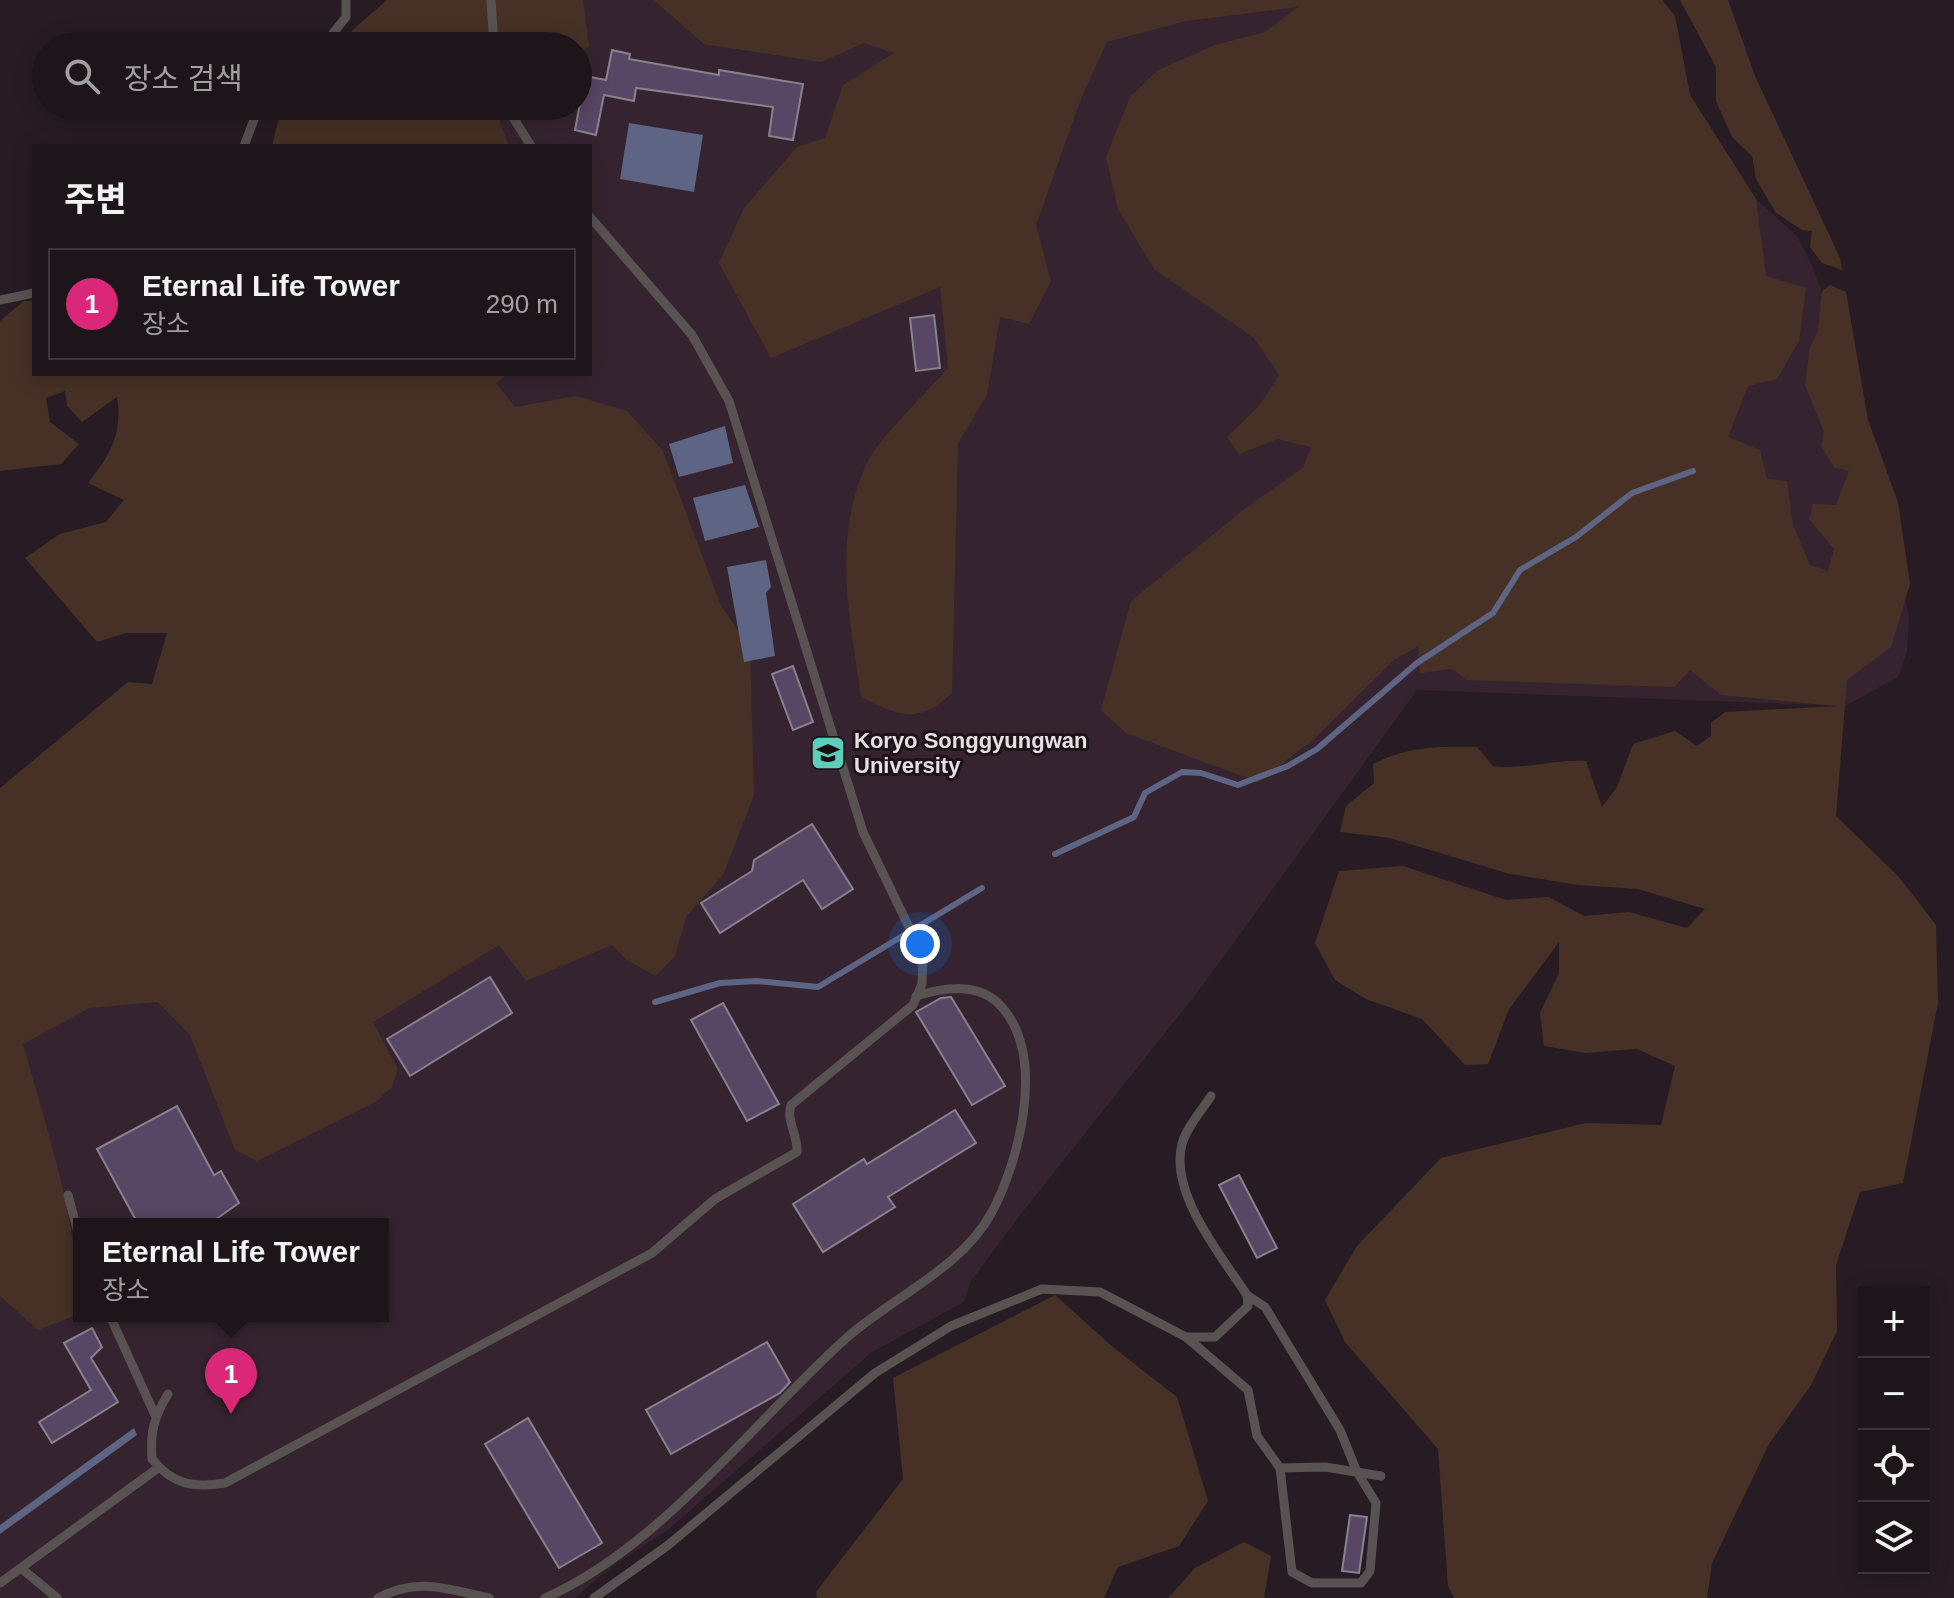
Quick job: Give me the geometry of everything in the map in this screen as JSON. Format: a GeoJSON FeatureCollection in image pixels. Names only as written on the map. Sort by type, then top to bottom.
{"type":"FeatureCollection","features":[{"type":"Feature","properties":{"kind":"lane"},"geometry":{"type":"LineString","coordinates":[[334,32],[346,17],[346,0]]}},
{"type":"Feature","properties":{"kind":"lane"},"geometry":{"type":"LineString","coordinates":[[491,0],[493,32]]}},
{"type":"Feature","properties":{"kind":"lane"},"geometry":{"type":"LineString","coordinates":[[245,144],[254,120]]}},
{"type":"Feature","properties":{"kind":"lane"},"geometry":{"type":"LineString","coordinates":[[515,120],[530,144]]}},
{"type":"Feature","properties":{"kind":"lane"},"geometry":{"type":"LineString","coordinates":[[168,1394],[155,1415],[152,1459],[158,1468],[177,1482],[202,1486],[225,1483],[652,1253],[715,1199],[797,1152],[798,1140],[788,1117],[791,1105],[913,1005],[922,984],[923,956],[863,832],[729,401],[692,335],[592,219]]}},
{"type":"Feature","properties":{"kind":"lane"},"geometry":{"type":"LineString","coordinates":[[0,300],[32,293]]}},
{"type":"Feature","properties":{"kind":"lane"},"geometry":{"type":"LineString","coordinates":[[545,1598],[573,1586],[659,1522],[843,1341],[963,1251],[992,1212],[1019,1139],[1027,1092],[1020,1042],[1008,1013],[982,992],[949,986],[916,996]]}},
{"type":"Feature","properties":{"kind":"lane"},"geometry":{"type":"LineString","coordinates":[[594,1598],[667,1546],[875,1373],[951,1326],[1042,1289],[1100,1292],[1186,1337],[1248,1390],[1257,1436],[1280,1468],[1292,1572],[1312,1583],[1361,1583],[1370,1571],[1376,1503],[1357,1472],[1340,1430],[1307,1382],[1265,1307],[1247,1295],[1193,1212],[1183,1178],[1182,1144],[1211,1096]]}},
{"type":"Feature","properties":{"kind":"lane"},"geometry":{"type":"LineString","coordinates":[[68,1195],[74,1218]]}},
{"type":"Feature","properties":{"kind":"lane"},"geometry":{"type":"LineString","coordinates":[[1186,1337],[1215,1337],[1248,1306],[1247,1295]]}},
{"type":"Feature","properties":{"kind":"lane"},"geometry":{"type":"LineString","coordinates":[[113,1322],[155,1415]]}},
{"type":"Feature","properties":{"kind":"lane"},"geometry":{"type":"LineString","coordinates":[[1280,1468],[1325,1467],[1381,1476]]}},
{"type":"Feature","properties":{"kind":"lane"},"geometry":{"type":"LineString","coordinates":[[0,1583],[158,1468]]}},
{"type":"Feature","properties":{"kind":"lane"},"geometry":{"type":"LineString","coordinates":[[21,1568],[57,1598]]}},
{"type":"Feature","properties":{"kind":"lane"},"geometry":{"type":"LineString","coordinates":[[378,1598],[395,1589],[422,1584],[489,1598]]}},
{"type":"Feature","properties":{"kind":"shaded area"},"geometry":{"type":"Polygon","coordinates":[[[387,0],[583,0],[587,32],[350,32],[387,0]]]}},
{"type":"Feature","properties":{"kind":"shaded area","name":"Koryo Songgyungwan University"},"geometry":{"type":"Polygon","coordinates":[[[451,0],[1662,0],[1675,16],[1690,95],[1756,199],[1797,236],[1813,268],[1868,420],[1909,615],[1907,652],[1898,677],[1845,706],[1417,690],[1203,985],[971,1281],[964,1302],[872,1352],[669,1529],[607,1570],[575,1598],[0,1598],[0,1055],[361,376],[592,376],[592,144],[431,144],[434,120],[592,120],[592,32],[446,32],[451,0]]]}},
{"type":"Feature","properties":{"kind":"shaded area"},"geometry":{"type":"Polygon","coordinates":[[[654,0],[1662,0],[1675,16],[1690,95],[1756,199],[1766,276],[1806,288],[1799,341],[1777,379],[1748,386],[1728,437],[1760,450],[1767,479],[1787,481],[1793,525],[1810,565],[1828,571],[1834,549],[1809,519],[1813,504],[1836,505],[1849,471],[1834,467],[1821,446],[1824,432],[1805,385],[1810,347],[1818,331],[1822,291],[1830,285],[1846,292],[1868,420],[1898,502],[1910,584],[1891,647],[1847,680],[1836,816],[1898,876],[1936,925],[1938,1003],[1903,1183],[1860,1192],[1836,1265],[1837,1331],[1811,1385],[1769,1444],[1712,1563],[1707,1598],[1454,1598],[1448,1586],[1438,1449],[1345,1342],[1325,1300],[1357,1246],[1441,1158],[1586,1123],[1661,1125],[1675,1066],[1637,1049],[1585,1053],[1544,1046],[1540,1013],[1559,973],[1559,942],[1509,1009],[1488,1064],[1465,1065],[1422,1019],[1366,999],[1335,980],[1315,943],[1339,871],[1403,866],[1506,900],[1549,897],[1584,916],[1629,912],[1687,928],[1705,909],[1638,889],[1578,885],[1510,874],[1390,838],[1340,832],[1346,806],[1374,783],[1373,764],[1386,758],[1411,750],[1477,747],[1493,766],[1586,761],[1602,807],[1617,787],[1633,744],[1675,731],[1697,746],[1711,736],[1711,723],[1725,712],[1837,706],[1721,695],[1690,670],[1674,687],[1467,680],[1452,669],[1420,673],[1418,646],[1394,660],[1314,739],[1258,782],[1126,733],[1101,710],[1131,601],[1247,507],[1303,468],[1311,447],[1278,439],[1239,454],[1227,437],[1259,406],[1279,375],[1253,337],[1154,269],[1118,209],[1106,157],[1130,97],[1158,70],[1215,45],[1265,32],[1298,7],[1186,21],[1107,42],[1082,96],[1036,225],[1051,281],[1029,324],[1000,317],[987,395],[958,443],[952,693],[929,710],[908,714],[886,709],[861,697],[846,578],[850,519],[857,490],[874,451],[948,368],[940,287],[771,358],[719,263],[744,208],[797,147],[825,138],[843,85],[894,53],[864,43],[821,62],[704,44],[654,0]]]}},
{"type":"Feature","properties":{"kind":"shaded area"},"geometry":{"type":"Polygon","coordinates":[[[1680,0],[1728,0],[1755,76],[1840,258],[1842,270],[1822,263],[1810,247],[1812,231],[1802,230],[1776,213],[1756,179],[1752,156],[1732,137],[1716,101],[1716,67],[1680,0]]]}},
{"type":"Feature","properties":{"kind":"shaded area"},"geometry":{"type":"Polygon","coordinates":[[[278,120],[499,120],[508,144],[272,144],[278,120]]]}},
{"type":"Feature","properties":{"kind":"shaded area"},"geometry":{"type":"Polygon","coordinates":[[[24,301],[32,301],[32,376],[505,376],[496,383],[515,407],[576,396],[627,411],[663,451],[721,606],[750,647],[754,795],[723,875],[686,917],[675,956],[656,976],[627,960],[612,945],[526,981],[499,945],[373,1022],[398,1069],[392,1087],[377,1101],[257,1161],[235,1150],[190,1035],[158,1002],[89,1008],[23,1044],[60,1178],[73,1240],[73,1316],[38,1330],[0,1296],[0,788],[128,682],[152,684],[167,633],[126,633],[97,642],[25,558],[60,534],[106,522],[124,500],[88,483],[113,443],[118,422],[117,397],[82,422],[67,406],[65,391],[46,398],[50,422],[79,444],[61,464],[0,471],[0,321],[24,301]]]}},
{"type":"Feature","properties":{"kind":"shaded area"},"geometry":{"type":"Polygon","coordinates":[[[1055,1295],[1114,1348],[1177,1397],[1208,1501],[1179,1546],[1118,1567],[1104,1598],[817,1598],[816,1592],[903,1479],[893,1378],[1055,1295]]]}},
{"type":"Feature","properties":{"kind":"shaded area"},"geometry":{"type":"Polygon","coordinates":[[[1244,1542],[1271,1556],[1264,1598],[1168,1598],[1195,1568],[1244,1542]]]}},
{"type":"Feature","properties":{"kind":"water"},"geometry":{"type":"Polygon","coordinates":[[[629,123],[703,135],[694,192],[620,179],[629,123]]]}},
{"type":"Feature","properties":{"kind":"water"},"geometry":{"type":"Polygon","coordinates":[[[725,426],[733,463],[679,477],[669,444],[725,426]]]}},
{"type":"Feature","properties":{"kind":"water"},"geometry":{"type":"Polygon","coordinates":[[[745,485],[759,527],[705,541],[693,498],[745,485]]]}},
{"type":"Feature","properties":{"kind":"water"},"geometry":{"type":"Polygon","coordinates":[[[766,560],[771,587],[766,593],[775,656],[744,662],[727,567],[766,560]]]}},
{"type":"Feature","properties":{"kind":"water"},"geometry":{"type":"Polygon","coordinates":[[[134,1428],[137,1435],[0,1534],[0,1525],[134,1428]]]}},
{"type":"Feature","properties":{"kind":"building"},"geometry":{"type":"Polygon","coordinates":[[[612,50],[630,54],[629,59],[719,75],[719,70],[803,84],[793,140],[769,136],[773,107],[636,88],[634,101],[604,95],[596,135],[575,130],[577,120],[592,120],[592,77],[606,80],[612,50]]]}},
{"type":"Feature","properties":{"kind":"building"},"geometry":{"type":"Polygon","coordinates":[[[934,315],[940,368],[916,371],[910,318],[934,315]]]}},
{"type":"Feature","properties":{"kind":"building"},"geometry":{"type":"Polygon","coordinates":[[[793,666],[813,722],[793,730],[772,674],[793,666]]]}},
{"type":"Feature","properties":{"kind":"building"},"geometry":{"type":"Polygon","coordinates":[[[812,824],[853,889],[822,909],[803,880],[720,933],[701,903],[752,871],[754,860],[812,824]]]}},
{"type":"Feature","properties":{"kind":"building"},"geometry":{"type":"Polygon","coordinates":[[[490,977],[512,1013],[410,1076],[387,1039],[490,977]]]}},
{"type":"Feature","properties":{"kind":"building"},"geometry":{"type":"Polygon","coordinates":[[[951,997],[1005,1086],[972,1105],[916,1012],[941,998],[951,997]]]}},
{"type":"Feature","properties":{"kind":"building"},"geometry":{"type":"Polygon","coordinates":[[[723,1003],[779,1104],[747,1121],[691,1020],[723,1003]]]}},
{"type":"Feature","properties":{"kind":"building"},"geometry":{"type":"Polygon","coordinates":[[[177,1106],[214,1175],[221,1171],[239,1203],[218,1218],[135,1218],[97,1149],[177,1106]]]}},
{"type":"Feature","properties":{"kind":"building"},"geometry":{"type":"Polygon","coordinates":[[[955,1110],[976,1143],[888,1197],[895,1207],[823,1252],[793,1204],[864,1159],[867,1164],[955,1110]]]}},
{"type":"Feature","properties":{"kind":"building"},"geometry":{"type":"Polygon","coordinates":[[[1239,1175],[1277,1248],[1257,1258],[1219,1185],[1239,1175]]]}},
{"type":"Feature","properties":{"kind":"building"},"geometry":{"type":"Polygon","coordinates":[[[92,1328],[102,1347],[91,1358],[118,1402],[52,1443],[39,1422],[91,1390],[64,1343],[92,1328]]]}},
{"type":"Feature","properties":{"kind":"building"},"geometry":{"type":"Polygon","coordinates":[[[767,1342],[790,1382],[780,1393],[671,1454],[646,1410],[767,1342]]]}},
{"type":"Feature","properties":{"kind":"building"},"geometry":{"type":"Polygon","coordinates":[[[528,1418],[602,1543],[559,1568],[485,1444],[528,1418]]]}},
{"type":"Feature","properties":{"kind":"building"},"geometry":{"type":"Polygon","coordinates":[[[1350,1515],[1367,1517],[1359,1573],[1342,1571],[1350,1515]]]}},
{"type":"Feature","properties":{"kind":"waterway"},"geometry":{"type":"LineString","coordinates":[[1055,854],[1134,817],[1145,793],[1182,772],[1201,773],[1238,785],[1288,766],[1317,749],[1417,663],[1493,613],[1520,570],[1576,537],[1632,493],[1693,471]]}},
{"type":"Feature","properties":{"kind":"waterway"},"geometry":{"type":"LineString","coordinates":[[655,1002],[720,983],[757,981],[818,987],[982,888]]}},
{"type":"Feature","properties":{"kind":"place","name":"Koryo Songgyungwan University"},"geometry":{"type":"Point","coordinates":[828,753]}},
{"type":"Feature","properties":{"kind":"place","name":"Eternal Life Tower"},"geometry":{"type":"Point","coordinates":[231,1414]}}]}
